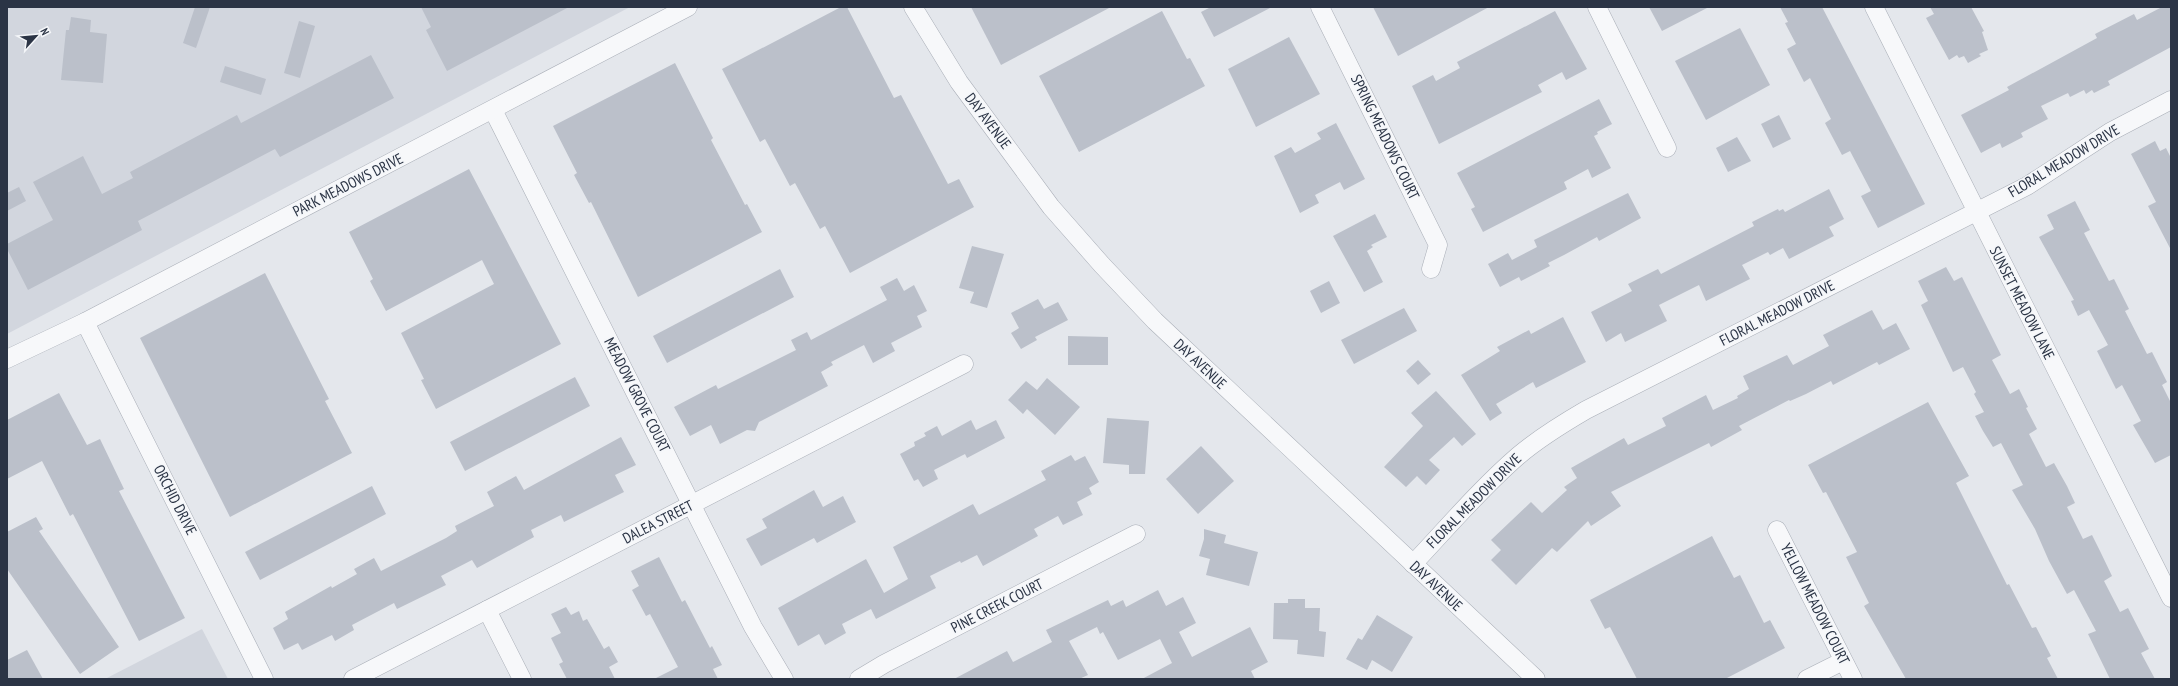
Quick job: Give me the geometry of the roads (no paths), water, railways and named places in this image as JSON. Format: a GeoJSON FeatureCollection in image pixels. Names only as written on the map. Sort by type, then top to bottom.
{"type":"FeatureCollection","features":[{"type":"Feature","properties":{"kind":"street","name":"PARK MEADOWS DRIVE"},"geometry":{"type":"LineString","coordinates":[[7,360],[85,322],[688,7]]}},
{"type":"Feature","properties":{"kind":"street","name":"DAY AVENUE"},"geometry":{"type":"LineString","coordinates":[[913,7],[959,82],[1051,207],[1102,266],[1155,321],[1536,679]]}},
{"type":"Feature","properties":{"kind":"street","name":"SPRING MEADOWS COURT"},"geometry":{"type":"LineString","coordinates":[[1320,7],[1438,245],[1431,268]]}},
{"type":"Feature","properties":{"kind":"street"},"geometry":{"type":"LineString","coordinates":[[1597,7],[1667,148]]}},
{"type":"Feature","properties":{"kind":"street","name":"SUNSET MEADOW LANE"},"geometry":{"type":"LineString","coordinates":[[1874,7],[2171,598]]}},
{"type":"Feature","properties":{"kind":"street","name":"FLORAL MEADOW DRIVE"},"geometry":{"type":"LineString","coordinates":[[1413,564],[1494,478],[1544,436],[1586,410],[2027,186],[2110,132],[2171,100]]}},
{"type":"Feature","properties":{"kind":"street","name":"MEADOW GROVE COURT"},"geometry":{"type":"LineString","coordinates":[[493,110],[753,627],[784,679]]}},
{"type":"Feature","properties":{"kind":"street","name":"ORCHID DRIVE"},"geometry":{"type":"LineString","coordinates":[[85,322],[264,679]]}},
{"type":"Feature","properties":{"kind":"street","name":"DALEA STREET"},"geometry":{"type":"LineString","coordinates":[[352,679],[964,364]]}},
{"type":"Feature","properties":{"kind":"street","name":"YELLOW MEADOW COURT"},"geometry":{"type":"LineString","coordinates":[[1777,530],[1853,679]]}},
{"type":"Feature","properties":{"kind":"street","name":"PINE CREEK COURT"},"geometry":{"type":"LineString","coordinates":[[859,679],[884,664],[1136,534]]}},
{"type":"Feature","properties":{"kind":"street"},"geometry":{"type":"LineString","coordinates":[[487,610],[522,679]]}},
{"type":"Feature","properties":{"kind":"street"},"geometry":{"type":"LineString","coordinates":[[1807,679],[1843,661]]}}]}
